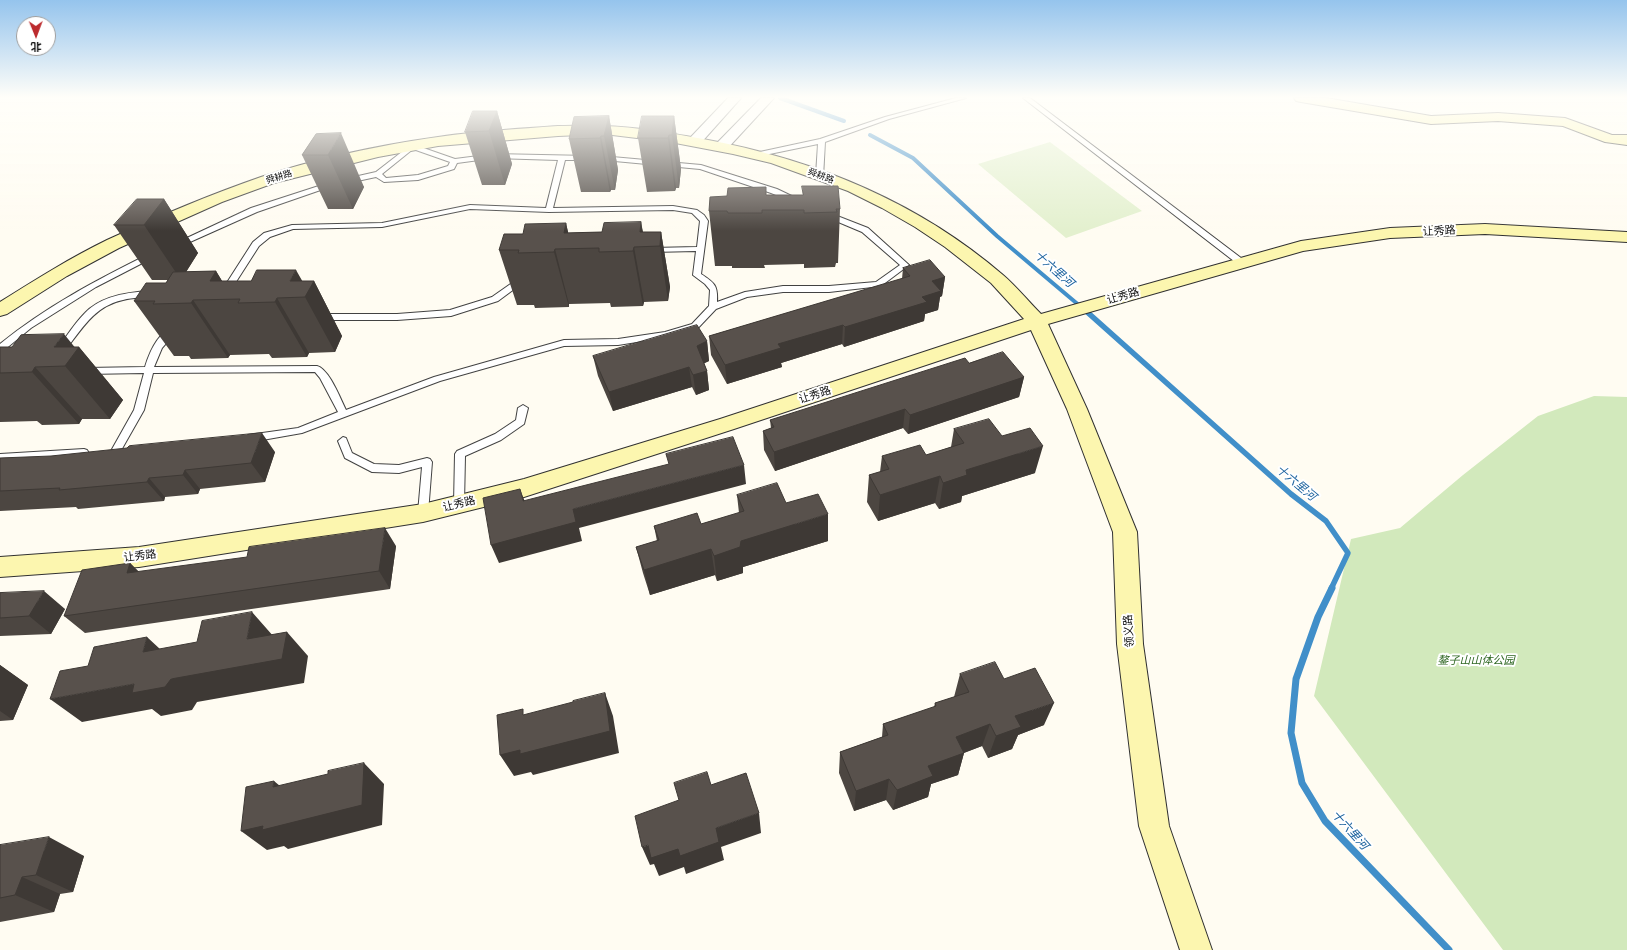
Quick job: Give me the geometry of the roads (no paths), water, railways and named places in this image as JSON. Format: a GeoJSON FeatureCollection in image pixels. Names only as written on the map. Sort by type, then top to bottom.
{"type":"FeatureCollection","features":[{"type":"Feature","properties":{"kind":"street","name":"舜耕路"},"geometry":{"type":"LineString","coordinates":[[0,310],[61,272],[114,244],[216,199],[268,180],[318,166],[412,146],[439,142]]}},
{"type":"Feature","properties":{"kind":"street","name":"舜耕路"},"geometry":{"type":"LineString","coordinates":[[696,142],[755,155],[820,175],[854,188],[888,204],[921,223],[951,243],[1047,318]]}},
{"type":"Feature","properties":{"kind":"street"},"geometry":{"type":"LineString","coordinates":[[721,147],[725,142]]}},
{"type":"Feature","properties":{"kind":"street","name":"让秀路"},"geometry":{"type":"LineString","coordinates":[[0,567],[139,557],[423,513],[524,488],[727,424],[1047,318],[1301,246],[1390,233],[1485,228],[1627,237]]}},
{"type":"Feature","properties":{"kind":"street","name":"领义路"},"geometry":{"type":"LineString","coordinates":[[1047,318],[1077,409],[1125,532],[1130,644],[1154,826],[1196,950]]}},
{"type":"Feature","properties":{"kind":"lane"},"geometry":{"type":"LineString","coordinates":[[755,155],[812,142]]}},
{"type":"Feature","properties":{"kind":"lane"},"geometry":{"type":"LineString","coordinates":[[820,175],[822,142]]}},
{"type":"Feature","properties":{"kind":"lane"},"geometry":{"type":"LineString","coordinates":[[1084,142],[1242,263]]}},
{"type":"Feature","properties":{"kind":"lane"},"geometry":{"type":"LineString","coordinates":[[0,348],[28,326],[93,285],[165,249],[254,210],[339,182],[378,174],[412,146],[454,161],[494,156],[562,157],[595,158],[701,167],[767,188],[801,203]]}},
{"type":"Feature","properties":{"kind":"lane"},"geometry":{"type":"LineString","coordinates":[[549,210],[562,157]]}},
{"type":"Feature","properties":{"kind":"lane"},"geometry":{"type":"LineString","coordinates":[[378,174],[384,180],[420,178],[451,167],[454,161]]}},
{"type":"Feature","properties":{"kind":"lane"},"geometry":{"type":"LineString","coordinates":[[754,192],[767,188]]}},
{"type":"Feature","properties":{"kind":"lane"},"geometry":{"type":"LineString","coordinates":[[212,291],[231,283],[256,244],[267,235],[292,227],[382,225],[470,207],[549,210],[673,208],[692,210],[700,214],[704,221],[706,232],[700,249],[697,275],[708,282],[714,290],[713,307]]}},
{"type":"Feature","properties":{"kind":"lane"},"geometry":{"type":"LineString","coordinates":[[245,439],[299,431],[436,379],[564,344],[618,342],[665,335],[695,326],[713,307],[745,295],[783,289],[829,289],[878,284],[905,264],[865,230],[832,219],[822,212]]}},
{"type":"Feature","properties":{"kind":"lane"},"geometry":{"type":"LineString","coordinates":[[645,251],[700,249]]}},
{"type":"Feature","properties":{"kind":"lane"},"geometry":{"type":"LineString","coordinates":[[312,318],[397,317],[451,313],[495,299],[528,274]]}},
{"type":"Feature","properties":{"kind":"lane"},"geometry":{"type":"LineString","coordinates":[[53,360],[92,311],[106,303],[134,294],[163,294]]}},
{"type":"Feature","properties":{"kind":"lane"},"geometry":{"type":"LineString","coordinates":[[129,450],[112,451],[141,406],[151,358],[167,335],[179,328]]}},
{"type":"Feature","properties":{"kind":"lane"},"geometry":{"type":"LineString","coordinates":[[74,371],[301,368],[317,370],[324,376],[344,414]]}},
{"type":"Feature","properties":{"kind":"lane"},"geometry":{"type":"LineString","coordinates":[[459,504],[460,454],[498,437],[521,422],[522,408]]}},
{"type":"Feature","properties":{"kind":"lane"},"geometry":{"type":"LineString","coordinates":[[343,441],[348,455],[372,468],[399,469],[426,462],[423,513]]}},
{"type":"Feature","properties":{"kind":"lane"},"geometry":{"type":"LineString","coordinates":[[0,458],[92,452]]}},
{"type":"Feature","properties":{"kind":"waterway","name":"十六里河"},"geometry":{"type":"LineString","coordinates":[[884,142],[913,158],[997,236],[1087,312]]}},
{"type":"Feature","properties":{"kind":"waterway","name":"十六里河"},"geometry":{"type":"LineString","coordinates":[[1086,311],[1291,494],[1326,521],[1348,553],[1331,589]]}},
{"type":"Feature","properties":{"kind":"waterway","name":"十六里河"},"geometry":{"type":"LineString","coordinates":[[1332,588],[1318,617],[1296,679],[1291,733],[1302,783],[1325,821],[1449,950]]}},
{"type":"Feature","properties":{"kind":"park label","name":"鏊子山山体公园"},"geometry":{"type":"Point","coordinates":[1476,661]}}]}
